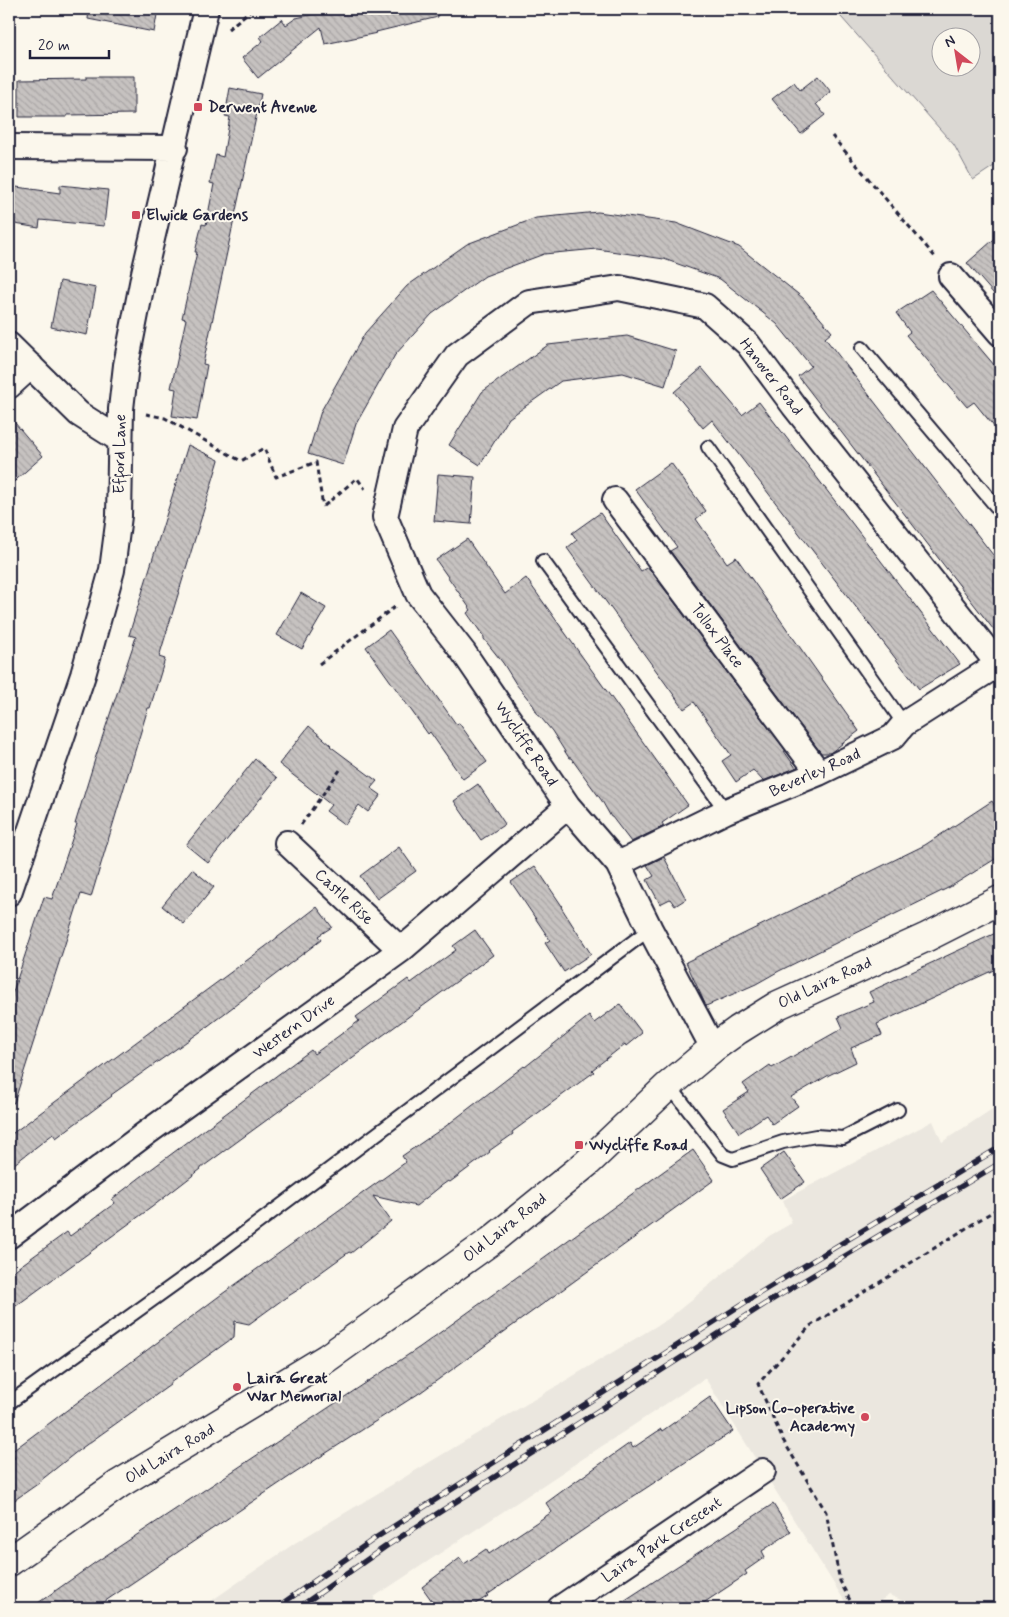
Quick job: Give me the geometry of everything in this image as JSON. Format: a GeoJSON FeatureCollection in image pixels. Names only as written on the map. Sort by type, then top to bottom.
{"type":"FeatureCollection","features":[{"type":"Feature","properties":{"kind":"main road","name":"Old Laira Road"},"geometry":{"type":"LineString","coordinates":[[9,1562],[119,1484],[327,1358],[491,1241],[587,1163],[669,1085],[713,1048],[778,1005],[927,937],[1000,900]]}},
{"type":"Feature","properties":{"kind":"street","name":"Efford Lane"},"geometry":{"type":"LineString","coordinates":[[9,893],[83,675],[112,570],[119,516],[121,409],[126,365],[144,273],[206,9]]}},
{"type":"Feature","properties":{"kind":"street"},"geometry":{"type":"LineString","coordinates":[[9,147],[174,148]]}},
{"type":"Feature","properties":{"kind":"street"},"geometry":{"type":"LineString","coordinates":[[951,276],[1000,333]]}},
{"type":"Feature","properties":{"kind":"street","name":"Hanover Road"},"geometry":{"type":"LineString","coordinates":[[385,517],[406,429],[457,356],[529,302],[619,288],[705,306],[748,344],[800,413],[999,664]]}},
{"type":"Feature","properties":{"kind":"street"},"geometry":{"type":"LineString","coordinates":[[9,345],[79,414],[120,440]]}},
{"type":"Feature","properties":{"kind":"street"},"geometry":{"type":"LineString","coordinates":[[9,386],[31,366]]}},
{"type":"Feature","properties":{"kind":"street","name":"Tollox Place"},"geometry":{"type":"LineString","coordinates":[[615,500],[819,773]]}},
{"type":"Feature","properties":{"kind":"street","name":"Wycliffe Road"},"geometry":{"type":"LineString","coordinates":[[385,517],[418,594],[464,653],[568,806],[618,864],[713,1048]]}},
{"type":"Feature","properties":{"kind":"street","name":"Beverley Road"},"geometry":{"type":"LineString","coordinates":[[618,864],[726,811],[819,773],[893,737],[904,724],[999,664]]}},
{"type":"Feature","properties":{"kind":"street","name":"Western Drive"},"geometry":{"type":"LineString","coordinates":[[9,1236],[145,1134],[401,950],[568,806]]}},
{"type":"Feature","properties":{"kind":"street","name":"Castle Rise"},"geometry":{"type":"LineString","coordinates":[[288,843],[401,950]]}},
{"type":"Feature","properties":{"kind":"street","name":"Laira Park Crescent"},"geometry":{"type":"LineString","coordinates":[[560,1608],[763,1471]]}},
{"type":"Feature","properties":{"kind":"lane"},"geometry":{"type":"LineString","coordinates":[[862,348],[1000,511]]}},
{"type":"Feature","properties":{"kind":"lane"},"geometry":{"type":"LineString","coordinates":[[708,448],[904,724]]}},
{"type":"Feature","properties":{"kind":"lane"},"geometry":{"type":"LineString","coordinates":[[543,561],[726,811]]}},
{"type":"Feature","properties":{"kind":"lane"},"geometry":{"type":"LineString","coordinates":[[9,1403],[215,1255],[650,929]]}},
{"type":"Feature","properties":{"kind":"lane"},"geometry":{"type":"LineString","coordinates":[[669,1085],[723,1155],[729,1159],[783,1142],[816,1136],[843,1138],[898,1110]]}},
{"type":"Feature","properties":{"kind":"path"},"geometry":{"type":"LineString","coordinates":[[832,136],[951,276]]}},
{"type":"Feature","properties":{"kind":"path"},"geometry":{"type":"LineString","coordinates":[[121,409],[165,418],[241,461],[264,448],[276,477],[316,462],[323,507],[357,478],[385,517]]}},
{"type":"Feature","properties":{"kind":"path"},"geometry":{"type":"LineString","coordinates":[[319,664],[396,606],[418,594]]}},
{"type":"Feature","properties":{"kind":"path"},"geometry":{"type":"LineString","coordinates":[[288,843],[340,770]]}},
{"type":"Feature","properties":{"kind":"path"},"geometry":{"type":"LineString","coordinates":[[854,1608],[840,1581],[826,1512],[783,1440],[758,1384],[810,1326],[1000,1207]]}},
{"type":"Feature","properties":{"kind":"shaded area"},"geometry":{"type":"Polygon","coordinates":[[[834,9],[1000,9],[1000,162],[973,180],[954,145],[834,9]]]}},
{"type":"Feature","properties":{"kind":"shaded area"},"geometry":{"type":"Polygon","coordinates":[[[1000,1104],[1000,1608],[920,1608],[889,1595],[870,1608],[849,1608],[705,1378],[374,1597],[374,1608],[201,1608],[295,1543],[668,1319],[769,1236],[792,1223],[783,1200],[933,1121],[942,1142],[1000,1104]]]}},
{"type":"Feature","properties":{"kind":"building"},"geometry":{"type":"Polygon","coordinates":[[[89,9],[158,9],[154,32],[88,19],[89,9]]]}},
{"type":"Feature","properties":{"kind":"building"},"geometry":{"type":"Polygon","coordinates":[[[337,9],[437,9],[438,17],[325,44],[321,27],[258,78],[242,58],[263,41],[260,37],[282,19],[286,25],[296,18],[337,9]]]}},
{"type":"Feature","properties":{"kind":"building"},"geometry":{"type":"Polygon","coordinates":[[[818,76],[831,92],[816,104],[825,115],[801,134],[772,99],[794,82],[800,90],[818,76]]]}},
{"type":"Feature","properties":{"kind":"building"},"geometry":{"type":"Polygon","coordinates":[[[86,77],[134,77],[134,114],[19,117],[19,80],[86,79],[86,77]]]}},
{"type":"Feature","properties":{"kind":"building"},"geometry":{"type":"Polygon","coordinates":[[[230,88],[261,94],[203,364],[207,365],[197,420],[172,416],[176,389],[171,388],[186,319],[182,318],[197,252],[195,252],[202,224],[206,225],[214,184],[210,183],[216,155],[223,157],[230,117],[225,116],[230,88]]]}},
{"type":"Feature","properties":{"kind":"building"},"geometry":{"type":"Polygon","coordinates":[[[60,185],[108,190],[104,226],[40,220],[39,228],[9,223],[9,186],[60,193],[60,185]]]}},
{"type":"Feature","properties":{"kind":"building"},"geometry":{"type":"Polygon","coordinates":[[[598,212],[676,223],[739,247],[803,298],[832,332],[825,338],[1000,564],[1000,638],[798,376],[811,366],[777,324],[720,279],[664,259],[597,249],[544,254],[485,276],[432,314],[395,355],[356,424],[343,465],[308,454],[321,411],[365,333],[407,286],[467,244],[536,218],[598,212]]]}},
{"type":"Feature","properties":{"kind":"building"},"geometry":{"type":"Polygon","coordinates":[[[1000,234],[1000,301],[967,263],[1000,234]]]}},
{"type":"Feature","properties":{"kind":"building"},"geometry":{"type":"Polygon","coordinates":[[[60,281],[96,288],[87,335],[51,327],[60,281]]]}},
{"type":"Feature","properties":{"kind":"building"},"geometry":{"type":"Polygon","coordinates":[[[931,290],[1000,372],[1000,434],[974,402],[967,407],[906,335],[910,332],[896,313],[931,290]]]}},
{"type":"Feature","properties":{"kind":"building"},"geometry":{"type":"Polygon","coordinates":[[[627,336],[676,351],[665,386],[623,373],[561,381],[509,418],[480,465],[449,445],[482,392],[548,345],[627,336]]]}},
{"type":"Feature","properties":{"kind":"building"},"geometry":{"type":"Polygon","coordinates":[[[702,368],[742,415],[759,402],[960,664],[919,689],[712,420],[703,428],[674,392],[702,368]]]}},
{"type":"Feature","properties":{"kind":"building"},"geometry":{"type":"Polygon","coordinates":[[[9,416],[43,456],[9,486],[9,416]]]}},
{"type":"Feature","properties":{"kind":"building"},"geometry":{"type":"Polygon","coordinates":[[[188,445],[219,460],[159,657],[165,659],[150,708],[148,708],[91,897],[81,894],[14,1103],[9,1102],[9,1004],[44,897],[52,899],[77,824],[75,824],[96,756],[136,637],[129,635],[188,445]]]}},
{"type":"Feature","properties":{"kind":"building"},"geometry":{"type":"Polygon","coordinates":[[[671,463],[706,511],[696,519],[727,563],[736,557],[859,731],[830,753],[821,753],[670,551],[677,547],[635,489],[671,463]]]}},
{"type":"Feature","properties":{"kind":"building"},"geometry":{"type":"Polygon","coordinates":[[[438,474],[475,477],[471,524],[434,521],[438,474]]]}},
{"type":"Feature","properties":{"kind":"building"},"geometry":{"type":"Polygon","coordinates":[[[600,513],[641,571],[648,567],[786,751],[784,751],[796,768],[763,781],[753,770],[736,782],[722,761],[731,755],[694,702],[684,709],[567,548],[577,540],[572,533],[600,513]]]}},
{"type":"Feature","properties":{"kind":"building"},"geometry":{"type":"Polygon","coordinates":[[[467,539],[505,594],[526,578],[688,805],[662,823],[664,826],[631,842],[611,817],[602,801],[484,639],[467,613],[471,610],[436,560],[467,539]]]}},
{"type":"Feature","properties":{"kind":"building"},"geometry":{"type":"Polygon","coordinates":[[[301,593],[326,608],[302,649],[277,635],[301,593]]]}},
{"type":"Feature","properties":{"kind":"building"},"geometry":{"type":"Polygon","coordinates":[[[389,630],[456,724],[459,723],[487,762],[463,779],[430,732],[428,734],[366,647],[389,630]]]}},
{"type":"Feature","properties":{"kind":"building"},"geometry":{"type":"Polygon","coordinates":[[[309,726],[330,746],[377,781],[371,788],[381,795],[368,812],[359,805],[345,825],[326,811],[331,805],[279,764],[309,726]]]}},
{"type":"Feature","properties":{"kind":"building"},"geometry":{"type":"Polygon","coordinates":[[[255,759],[277,778],[208,863],[186,845],[255,759]]]}},
{"type":"Feature","properties":{"kind":"building"},"geometry":{"type":"Polygon","coordinates":[[[478,784],[505,824],[481,840],[454,801],[478,784]]]}},
{"type":"Feature","properties":{"kind":"building"},"geometry":{"type":"Polygon","coordinates":[[[992,801],[1000,814],[1000,856],[950,887],[756,984],[706,1006],[686,962],[925,845],[992,801]]]}},
{"type":"Feature","properties":{"kind":"building"},"geometry":{"type":"Polygon","coordinates":[[[399,847],[416,871],[377,899],[360,876],[399,847]]]}},
{"type":"Feature","properties":{"kind":"building"},"geometry":{"type":"Polygon","coordinates":[[[664,857],[686,899],[675,906],[670,899],[660,904],[647,880],[654,876],[647,865],[664,857]]]}},
{"type":"Feature","properties":{"kind":"building"},"geometry":{"type":"Polygon","coordinates":[[[535,866],[591,954],[564,972],[545,943],[550,940],[511,882],[535,866]]]}},
{"type":"Feature","properties":{"kind":"building"},"geometry":{"type":"Polygon","coordinates":[[[192,869],[214,887],[184,924],[162,906],[192,869]]]}},
{"type":"Feature","properties":{"kind":"building"},"geometry":{"type":"Polygon","coordinates":[[[317,907],[332,927],[318,936],[321,940],[200,1032],[111,1095],[56,1138],[53,1134],[9,1168],[9,1136],[317,907]]]}},
{"type":"Feature","properties":{"kind":"building"},"geometry":{"type":"Polygon","coordinates":[[[475,930],[493,955],[9,1311],[9,1274],[67,1232],[70,1236],[115,1203],[112,1199],[142,1176],[311,1050],[314,1054],[359,1021],[356,1017],[408,979],[411,983],[456,950],[453,946],[475,930]]]}},
{"type":"Feature","properties":{"kind":"building"},"geometry":{"type":"Polygon","coordinates":[[[1000,931],[1000,967],[877,1024],[882,1035],[851,1048],[856,1062],[791,1097],[798,1106],[772,1124],[766,1115],[739,1133],[723,1109],[749,1092],[743,1084],[770,1065],[772,1068],[843,1028],[838,1017],[874,1002],[869,992],[1000,931]]]}},
{"type":"Feature","properties":{"kind":"building"},"geometry":{"type":"Polygon","coordinates":[[[620,1004],[642,1033],[592,1070],[594,1072],[512,1132],[513,1134],[490,1152],[416,1206],[373,1196],[391,1221],[351,1253],[349,1252],[249,1324],[235,1321],[234,1337],[79,1450],[39,1483],[9,1504],[9,1462],[15,1458],[11,1452],[218,1297],[406,1162],[402,1156],[525,1067],[589,1016],[594,1023],[620,1004]]]}},
{"type":"Feature","properties":{"kind":"building"},"geometry":{"type":"Polygon","coordinates":[[[693,1150],[714,1180],[421,1392],[289,1477],[95,1608],[31,1608],[96,1562],[420,1347],[693,1150]]]}},
{"type":"Feature","properties":{"kind":"building"},"geometry":{"type":"Polygon","coordinates":[[[784,1152],[805,1182],[780,1199],[760,1169],[784,1152]]]}},
{"type":"Feature","properties":{"kind":"building"},"geometry":{"type":"Polygon","coordinates":[[[710,1397],[733,1431],[469,1608],[437,1608],[422,1587],[460,1558],[464,1564],[486,1549],[489,1554],[552,1512],[546,1503],[565,1489],[630,1443],[633,1448],[661,1429],[662,1431],[710,1397]]]}},
{"type":"Feature","properties":{"kind":"building"},"geometry":{"type":"Polygon","coordinates":[[[773,1504],[791,1532],[762,1551],[765,1557],[745,1571],[747,1574],[696,1608],[613,1608],[773,1504]]]}},
{"type":"Feature","properties":{"kind":"railway"},"geometry":{"type":"LineString","coordinates":[[276,1608],[377,1537],[758,1294],[1000,1147]]}},
{"type":"Feature","properties":{"kind":"railway"},"geometry":{"type":"LineString","coordinates":[[298,1608],[385,1547],[765,1304],[1000,1163]]}},
{"type":"Feature","properties":{"kind":"place","name":"Derwent Avenue"},"geometry":{"type":"Point","coordinates":[198,107]}},
{"type":"Feature","properties":{"kind":"place","name":"Elwick Gardens"},"geometry":{"type":"Point","coordinates":[136,215]}},
{"type":"Feature","properties":{"kind":"place","name":"Wycliffe Road"},"geometry":{"type":"Point","coordinates":[579,1145]}},
{"type":"Feature","properties":{"kind":"place","name":"Laira Great War Memorial"},"geometry":{"type":"Point","coordinates":[237,1387]}},
{"type":"Feature","properties":{"kind":"place","name":"Lipson Co-operative Academy"},"geometry":{"type":"Point","coordinates":[865,1417]}}]}
